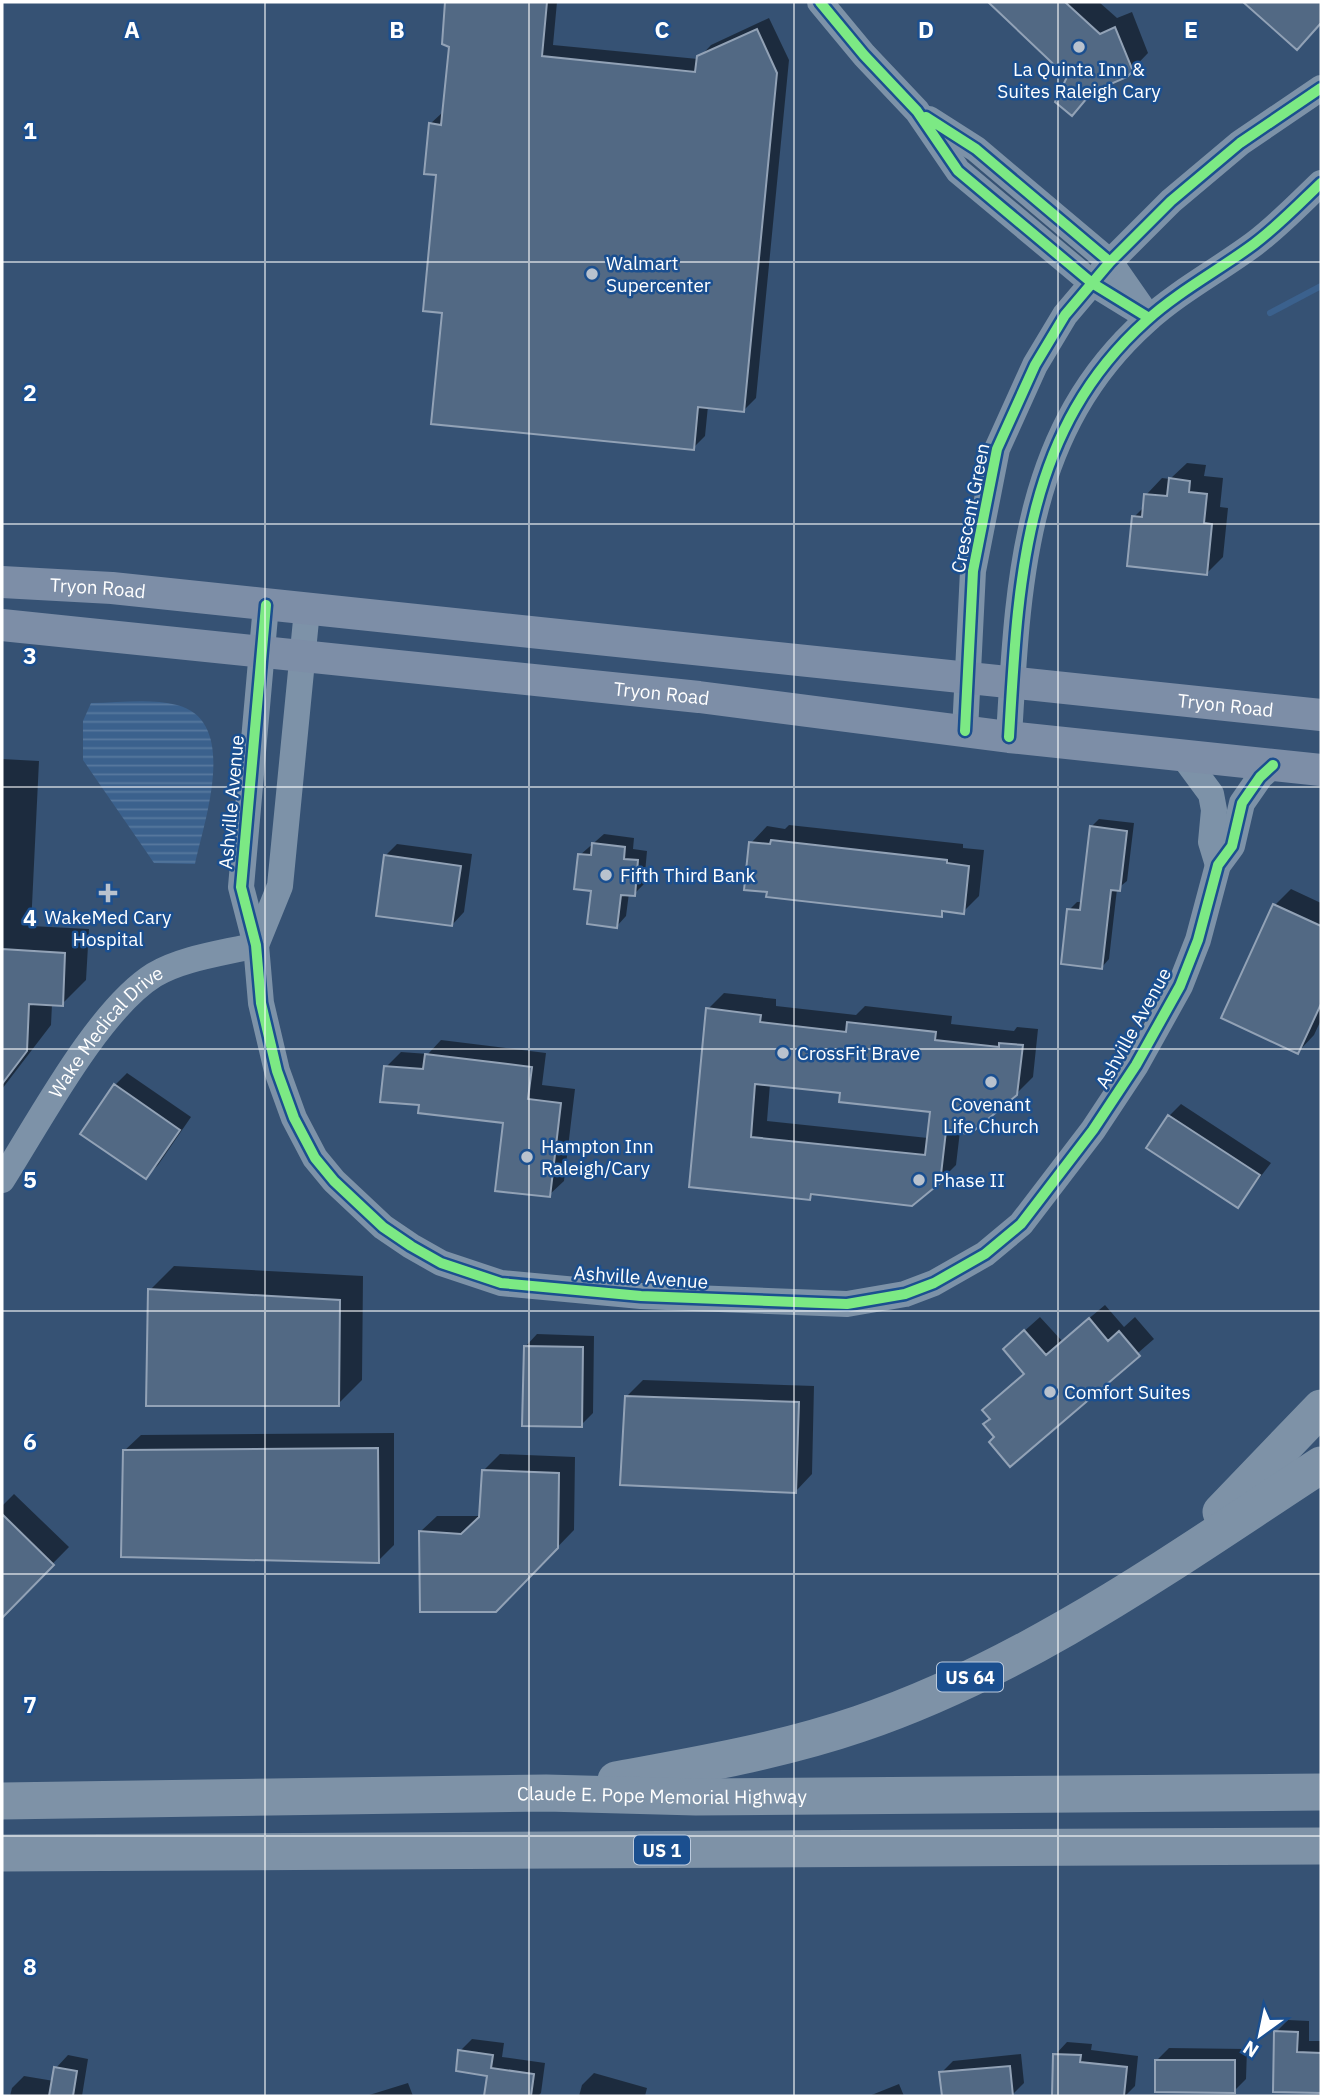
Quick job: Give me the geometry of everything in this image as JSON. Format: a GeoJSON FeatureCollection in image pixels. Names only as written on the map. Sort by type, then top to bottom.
{"type":"FeatureCollection","features":[{"type":"Feature","properties":{"kind":"highway"},"geometry":{"type":"LineString","coordinates":[[1162,1569],[1276,1458],[1321,1408]]}},
{"type":"Feature","properties":{"kind":"highway","name":"US 64"},"geometry":{"type":"LineString","coordinates":[[546,1793],[763,1751],[858,1724],[935,1695],[1040,1643],[1162,1569],[1321,1465]]}},
{"type":"Feature","properties":{"kind":"highway","name":"Claude E. Pope Memorial Highway"},"geometry":{"type":"LineString","coordinates":[[2,1801],[546,1793],[696,1797],[1321,1792]]}},
{"type":"Feature","properties":{"kind":"highway","name":"US 1"},"geometry":{"type":"LineString","coordinates":[[2,1853],[1321,1846]]}},
{"type":"Feature","properties":{"kind":"main road","name":"Tryon Road"},"geometry":{"type":"LineString","coordinates":[[2,582],[112,588],[1321,715]]}},
{"type":"Feature","properties":{"kind":"main road","name":"Tryon Road"},"geometry":{"type":"LineString","coordinates":[[2,625],[699,697],[1009,737],[1321,771]]}},
{"type":"Feature","properties":{"kind":"street"},"geometry":{"type":"LineString","coordinates":[[820,2],[864,55],[917,111],[958,171],[1093,283],[1149,318]]}},
{"type":"Feature","properties":{"kind":"street","name":"Crescent Green"},"geometry":{"type":"LineString","coordinates":[[965,731],[973,571],[997,449],[1035,365],[1065,315],[1110,262],[1171,201],[1240,143],[1321,88]]}},
{"type":"Feature","properties":{"kind":"street"},"geometry":{"type":"LineString","coordinates":[[917,111],[976,149],[1110,262],[1149,318]]}},
{"type":"Feature","properties":{"kind":"street"},"geometry":{"type":"LineString","coordinates":[[1009,737],[1020,590],[1032,515],[1062,428],[1083,392],[1115,349],[1149,318],[1256,242],[1321,183]]}},
{"type":"Feature","properties":{"kind":"street","name":"Ashville Avenue"},"geometry":{"type":"LineString","coordinates":[[266,606],[241,887],[256,945],[261,1003],[276,1071],[294,1118],[315,1158],[334,1181],[383,1227],[411,1247],[441,1263],[500,1283],[641,1296],[847,1304],[905,1294],[934,1283],[985,1254],[1021,1224],[1093,1130],[1136,1065],[1174,997],[1198,940],[1218,865],[1232,846],[1242,803],[1260,776],[1273,765]]}},
{"type":"Feature","properties":{"kind":"street","name":"Ashville Avenue"},"geometry":{"type":"LineString","coordinates":[[256,945],[279,886],[307,610]]}},
{"type":"Feature","properties":{"kind":"street","name":"Ashville Avenue"},"geometry":{"type":"LineString","coordinates":[[1183,756],[1211,794],[1211,842],[1218,865]]}},
{"type":"Feature","properties":{"kind":"street","name":"Wake Medical Drive"},"geometry":{"type":"LineString","coordinates":[[2,1180],[95,1035],[131,992],[156,974],[256,945]]}},
{"type":"Feature","properties":{"kind":"water"},"geometry":{"type":"Polygon","coordinates":[[[145,701],[177,705],[196,715],[208,731],[213,751],[213,774],[195,864],[154,863],[83,760],[83,721],[91,703],[145,701]]]}},
{"type":"Feature","properties":{"kind":"building","name":"Walmart Supercenter"},"geometry":{"type":"Polygon","coordinates":[[[445,2],[547,2],[542,56],[695,72],[697,56],[757,29],[777,73],[744,412],[698,407],[694,450],[431,424],[442,313],[423,311],[436,175],[424,174],[429,123],[441,125],[449,47],[442,44],[445,2]]]}},
{"type":"Feature","properties":{"kind":"building","name":"La Quinta Inn & Suites Raleigh Cary"},"geometry":{"type":"Polygon","coordinates":[[[988,2],[1065,2],[1100,34],[1115,27],[1133,71],[1127,77],[1092,92],[1072,116],[1055,102],[1067,77],[988,2]]]}},
{"type":"Feature","properties":{"kind":"building"},"geometry":{"type":"Polygon","coordinates":[[[1243,2],[1321,2],[1321,23],[1297,50],[1243,2]]]}},
{"type":"Feature","properties":{"kind":"building"},"geometry":{"type":"Polygon","coordinates":[[[1169,478],[1190,481],[1189,492],[1207,494],[1204,523],[1212,524],[1207,575],[1127,566],[1132,516],[1142,517],[1144,494],[1167,496],[1169,478]]]}},
{"type":"Feature","properties":{"kind":"building"},"geometry":{"type":"Polygon","coordinates":[[[1090,826],[1127,831],[1120,891],[1111,890],[1102,969],[1061,964],[1067,909],[1080,910],[1090,826]]]}},
{"type":"Feature","properties":{"kind":"building"},"geometry":{"type":"Polygon","coordinates":[[[771,840],[947,860],[947,863],[969,866],[964,914],[942,911],[942,917],[766,897],[767,892],[744,890],[749,842],[770,844],[771,840]]]}},
{"type":"Feature","properties":{"kind":"building","name":"Fifth Third Bank"},"geometry":{"type":"Polygon","coordinates":[[[592,843],[625,847],[624,859],[638,860],[635,896],[621,895],[617,928],[587,924],[591,891],[574,889],[578,854],[591,855],[592,843]]]}},
{"type":"Feature","properties":{"kind":"building"},"geometry":{"type":"Polygon","coordinates":[[[384,855],[461,866],[452,926],[376,916],[384,855]]]}},
{"type":"Feature","properties":{"kind":"building"},"geometry":{"type":"Polygon","coordinates":[[[1273,904],[1321,926],[1321,1004],[1298,1054],[1221,1018],[1273,904]]]}},
{"type":"Feature","properties":{"kind":"building"},"geometry":{"type":"Polygon","coordinates":[[[2,949],[65,953],[63,1006],[29,1004],[27,1051],[2,1084],[2,949]]]}},
{"type":"Feature","properties":{"kind":"building"},"geometry":{"type":"Polygon","coordinates":[[[706,1008],[761,1015],[760,1022],[846,1032],[847,1022],[936,1032],[935,1040],[999,1047],[999,1043],[1023,1045],[1017,1095],[970,1134],[946,1131],[940,1183],[912,1206],[811,1194],[810,1200],[689,1187],[706,1008]],[[755,1084],[751,1137],[925,1155],[930,1112],[839,1102],[840,1093],[755,1084]]]}},
{"type":"Feature","properties":{"kind":"building","name":"Hampton Inn Raleigh/Cary"},"geometry":{"type":"Polygon","coordinates":[[[425,1054],[532,1067],[528,1099],[561,1103],[550,1197],[495,1191],[503,1123],[418,1113],[419,1105],[380,1102],[384,1066],[423,1069],[425,1054]]]}},
{"type":"Feature","properties":{"kind":"building"},"geometry":{"type":"Polygon","coordinates":[[[114,1084],[180,1130],[146,1179],[80,1134],[114,1084]]]}},
{"type":"Feature","properties":{"kind":"building"},"geometry":{"type":"Polygon","coordinates":[[[1168,1115],[1260,1175],[1238,1208],[1146,1148],[1168,1115]]]}},
{"type":"Feature","properties":{"kind":"building"},"geometry":{"type":"Polygon","coordinates":[[[148,1289],[340,1300],[339,1406],[146,1406],[148,1289]]]}},
{"type":"Feature","properties":{"kind":"building","name":"Comfort Suites"},"geometry":{"type":"Polygon","coordinates":[[[1089,1318],[1108,1341],[1119,1331],[1140,1356],[1010,1467],[989,1442],[994,1437],[983,1424],[990,1419],[982,1410],[1024,1374],[1003,1349],[1024,1330],[1046,1355],[1089,1318]]]}},
{"type":"Feature","properties":{"kind":"building"},"geometry":{"type":"Polygon","coordinates":[[[524,1346],[583,1347],[582,1427],[522,1426],[524,1346]]]}},
{"type":"Feature","properties":{"kind":"building"},"geometry":{"type":"Polygon","coordinates":[[[625,1396],[799,1402],[796,1493],[620,1485],[625,1396]]]}},
{"type":"Feature","properties":{"kind":"building"},"geometry":{"type":"Polygon","coordinates":[[[378,1448],[379,1563],[121,1557],[123,1450],[378,1448]]]}},
{"type":"Feature","properties":{"kind":"building"},"geometry":{"type":"Polygon","coordinates":[[[482,1470],[559,1473],[558,1548],[496,1612],[420,1612],[419,1531],[461,1534],[479,1517],[482,1470]]]}},
{"type":"Feature","properties":{"kind":"building"},"geometry":{"type":"Polygon","coordinates":[[[2,1514],[54,1565],[2,1618],[2,1514]]]}},
{"type":"Feature","properties":{"kind":"building"},"geometry":{"type":"Polygon","coordinates":[[[1274,2031],[1298,2032],[1297,2052],[1321,2053],[1321,2093],[1273,2092],[1274,2031]]]}},
{"type":"Feature","properties":{"kind":"building"},"geometry":{"type":"Polygon","coordinates":[[[458,2050],[493,2055],[491,2068],[534,2074],[531,2096],[484,2096],[487,2076],[456,2071],[458,2050]]]}},
{"type":"Feature","properties":{"kind":"building"},"geometry":{"type":"Polygon","coordinates":[[[1053,2054],[1081,2055],[1080,2062],[1127,2067],[1124,2096],[1052,2096],[1053,2054]]]}},
{"type":"Feature","properties":{"kind":"building"},"geometry":{"type":"Polygon","coordinates":[[[1155,2060],[1235,2060],[1235,2093],[1155,2092],[1155,2060]]]}},
{"type":"Feature","properties":{"kind":"building"},"geometry":{"type":"Polygon","coordinates":[[[1010,2066],[1013,2096],[942,2096],[939,2072],[1010,2066]]]}},
{"type":"Feature","properties":{"kind":"building"},"geometry":{"type":"Polygon","coordinates":[[[54,2067],[77,2071],[73,2096],[49,2096],[54,2067]]]}},
{"type":"Feature","properties":{"kind":"waterway"},"geometry":{"type":"LineString","coordinates":[[1270,313],[1321,286]]}},
{"type":"Feature","properties":{"kind":"cycle path"},"geometry":{"type":"LineString","coordinates":[[820,2],[864,55],[917,111],[958,171],[1092,283],[1149,318]]}},
{"type":"Feature","properties":{"kind":"cycle path"},"geometry":{"type":"LineString","coordinates":[[965,731],[973,571],[997,449],[1035,365],[1065,315],[1110,262],[1171,201],[1240,143],[1321,88]]}},
{"type":"Feature","properties":{"kind":"cycle path"},"geometry":{"type":"LineString","coordinates":[[926,117],[976,149],[1110,262]]}},
{"type":"Feature","properties":{"kind":"cycle path"},"geometry":{"type":"LineString","coordinates":[[1009,737],[1017,622],[1024,567],[1035,512],[1051,460],[1074,411],[1105,364],[1146,321],[1263,237],[1321,183]]}},
{"type":"Feature","properties":{"kind":"cycle path"},"geometry":{"type":"LineString","coordinates":[[266,605],[241,887],[256,945],[261,1003],[277,1071],[294,1118],[315,1158],[334,1181],[383,1227],[411,1246],[441,1263],[501,1283],[641,1296],[847,1304],[905,1294],[934,1283],[985,1254],[1021,1224],[1093,1130],[1136,1065],[1180,986],[1198,940],[1218,865],[1232,846],[1242,803],[1260,777],[1273,765]]}},
{"type":"Feature","properties":{"kind":"place","name":"La Quinta Inn & Suites Raleigh Cary"},"geometry":{"type":"Point","coordinates":[1079,47]}},
{"type":"Feature","properties":{"kind":"place","name":"Walmart Supercenter"},"geometry":{"type":"Point","coordinates":[592,274]}},
{"type":"Feature","properties":{"kind":"place","name":"Fifth Third Bank"},"geometry":{"type":"Point","coordinates":[606,875]}},
{"type":"Feature","properties":{"kind":"place","name":"WakeMed Cary Hospital"},"geometry":{"type":"Point","coordinates":[108,893]}},
{"type":"Feature","properties":{"kind":"place","name":"CrossFit Brave"},"geometry":{"type":"Point","coordinates":[783,1053]}},
{"type":"Feature","properties":{"kind":"place","name":"Covenant Life Church"},"geometry":{"type":"Point","coordinates":[991,1082]}},
{"type":"Feature","properties":{"kind":"place","name":"Hampton Inn Raleigh/Cary"},"geometry":{"type":"Point","coordinates":[527,1157]}},
{"type":"Feature","properties":{"kind":"place","name":"Phase II"},"geometry":{"type":"Point","coordinates":[919,1180]}},
{"type":"Feature","properties":{"kind":"place","name":"Comfort Suites"},"geometry":{"type":"Point","coordinates":[1050,1392]}}]}
